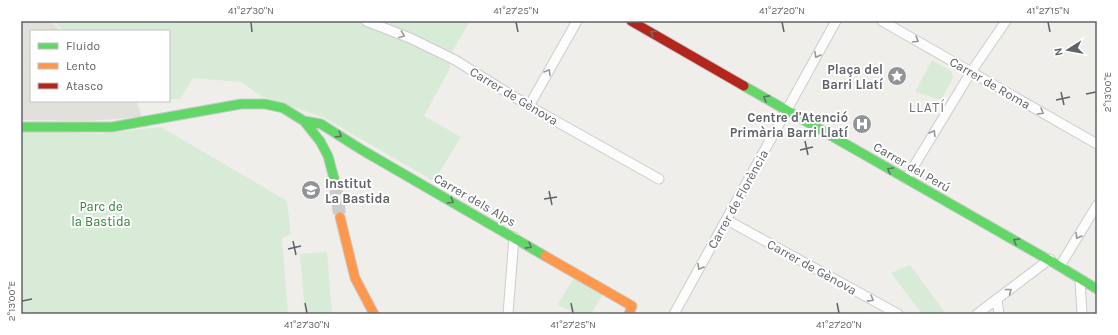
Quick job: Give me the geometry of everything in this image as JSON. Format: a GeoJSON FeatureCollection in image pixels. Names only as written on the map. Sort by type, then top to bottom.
{"type":"FeatureCollection","features":[{"type":"Feature","properties":{"kind":"street","name":"Carrer de Gènova"},"geometry":{"type":"LineString","coordinates":[[366,21],[410,38],[455,60],[529,106],[659,179]]}},
{"type":"Feature","properties":{"kind":"street"},"geometry":{"type":"LineString","coordinates":[[529,106],[576,21]]}},
{"type":"Feature","properties":{"kind":"street","name":"Carrer del Perú"},"geometry":{"type":"LineString","coordinates":[[631,21],[906,179],[1050,259],[1080,280],[1097,289]]}},
{"type":"Feature","properties":{"kind":"street","name":"Carrer de Florència"},"geometry":{"type":"LineString","coordinates":[[674,314],[836,21]]}},
{"type":"Feature","properties":{"kind":"street","name":"Carrer de Roma"},"geometry":{"type":"LineString","coordinates":[[882,21],[1097,144]]}},
{"type":"Feature","properties":{"kind":"street"},"geometry":{"type":"LineString","coordinates":[[906,179],[971,72],[1006,21]]}},
{"type":"Feature","properties":{"kind":"street"},"geometry":{"type":"LineString","coordinates":[[21,127],[112,127],[241,104],[265,104],[283,108],[304,121],[320,141],[328,156],[334,182]]}},
{"type":"Feature","properties":{"kind":"street","name":"Carrer dels Alps"},"geometry":{"type":"LineString","coordinates":[[304,121],[321,124],[362,150],[514,237],[631,310]]}},
{"type":"Feature","properties":{"kind":"street"},"geometry":{"type":"LineString","coordinates":[[1060,266],[1097,205]]}},
{"type":"Feature","properties":{"kind":"street"},"geometry":{"type":"LineString","coordinates":[[340,217],[355,278],[374,314]]}},
{"type":"Feature","properties":{"kind":"street","name":"Carrer de Gènova"},"geometry":{"type":"LineString","coordinates":[[727,220],[898,314]]}},
{"type":"Feature","properties":{"kind":"street"},"geometry":{"type":"LineString","coordinates":[[508,314],[514,237]]}},
{"type":"Feature","properties":{"kind":"street"},"geometry":{"type":"LineString","coordinates":[[977,314],[1050,259]]}},
{"type":"Feature","properties":{"kind":"street"},"geometry":{"type":"LineString","coordinates":[[1080,280],[1082,314]]}},
{"type":"Feature","properties":{"kind":"street"},"geometry":{"type":"LineString","coordinates":[[997,300],[1000,314]]}},
{"type":"Feature","properties":{"kind":"shaded area"},"geometry":{"type":"Polygon","coordinates":[[[21,21],[51,21],[60,30],[30,30],[30,102],[137,102],[142,117],[87,121],[21,120],[21,21]]]}},
{"type":"Feature","properties":{"kind":"green space"},"geometry":{"type":"Polygon","coordinates":[[[53,21],[470,21],[449,57],[450,68],[424,116],[461,137],[434,181],[323,117],[263,97],[241,82],[193,78],[180,99],[170,99],[170,30],[62,30],[53,21]]]}},
{"type":"Feature","properties":{"kind":"green space"},"geometry":{"type":"Polygon","coordinates":[[[932,60],[951,71],[953,78],[941,100],[915,92],[932,60]]]}},
{"type":"Feature","properties":{"kind":"green space","name":"Parc de la Bastida"},"geometry":{"type":"Polygon","coordinates":[[[161,127],[287,201],[291,234],[282,238],[288,314],[21,314],[21,130],[98,134],[161,127]]]}},
{"type":"Feature","properties":{"kind":"green space"},"geometry":{"type":"Polygon","coordinates":[[[327,252],[332,314],[305,314],[300,254],[327,252]]]}},
{"type":"Feature","properties":{"kind":"green space"},"geometry":{"type":"Polygon","coordinates":[[[910,265],[946,314],[922,314],[891,273],[910,265]]]}},
{"type":"Feature","properties":{"kind":"green space"},"geometry":{"type":"Polygon","coordinates":[[[574,278],[603,294],[591,314],[578,314],[557,305],[574,278]]]}},
{"type":"Feature","properties":{"kind":"tunnel"},"geometry":{"type":"LineString","coordinates":[[335,182],[340,217]]}},
{"type":"Feature","properties":{"kind":"traffic: fast"},"geometry":{"type":"LineString","coordinates":[[744,86],[1097,289]]}},
{"type":"Feature","properties":{"kind":"traffic: fast"},"geometry":{"type":"LineString","coordinates":[[21,127],[112,127],[241,104],[265,104],[283,108],[304,121],[320,141],[328,156],[335,182]]}},
{"type":"Feature","properties":{"kind":"traffic: fast"},"geometry":{"type":"LineString","coordinates":[[304,121],[321,124],[362,150],[545,256]]}},
{"type":"Feature","properties":{"kind":"traffic: slow"},"geometry":{"type":"LineString","coordinates":[[340,217],[355,278],[374,314]]}},
{"type":"Feature","properties":{"kind":"traffic: slow"},"geometry":{"type":"LineString","coordinates":[[545,256],[632,306],[629,314]]}},
{"type":"Feature","properties":{"kind":"traffic: jam"},"geometry":{"type":"LineString","coordinates":[[631,21],[744,86]]}},
{"type":"Feature","properties":{"kind":"place","name":"Plaça del Barri Llatí"},"geometry":{"type":"Point","coordinates":[897,76]}},
{"type":"Feature","properties":{"kind":"place","name":"Centre d'Atenció Primària Barri Llatí"},"geometry":{"type":"Point","coordinates":[862,124]}},
{"type":"Feature","properties":{"kind":"place","name":"Institut La Bastida"},"geometry":{"type":"Point","coordinates":[311,190]}},
{"type":"Feature","properties":{"kind":"district","name":"LLATÍ"},"geometry":{"type":"Point","coordinates":[927,107]}}]}
